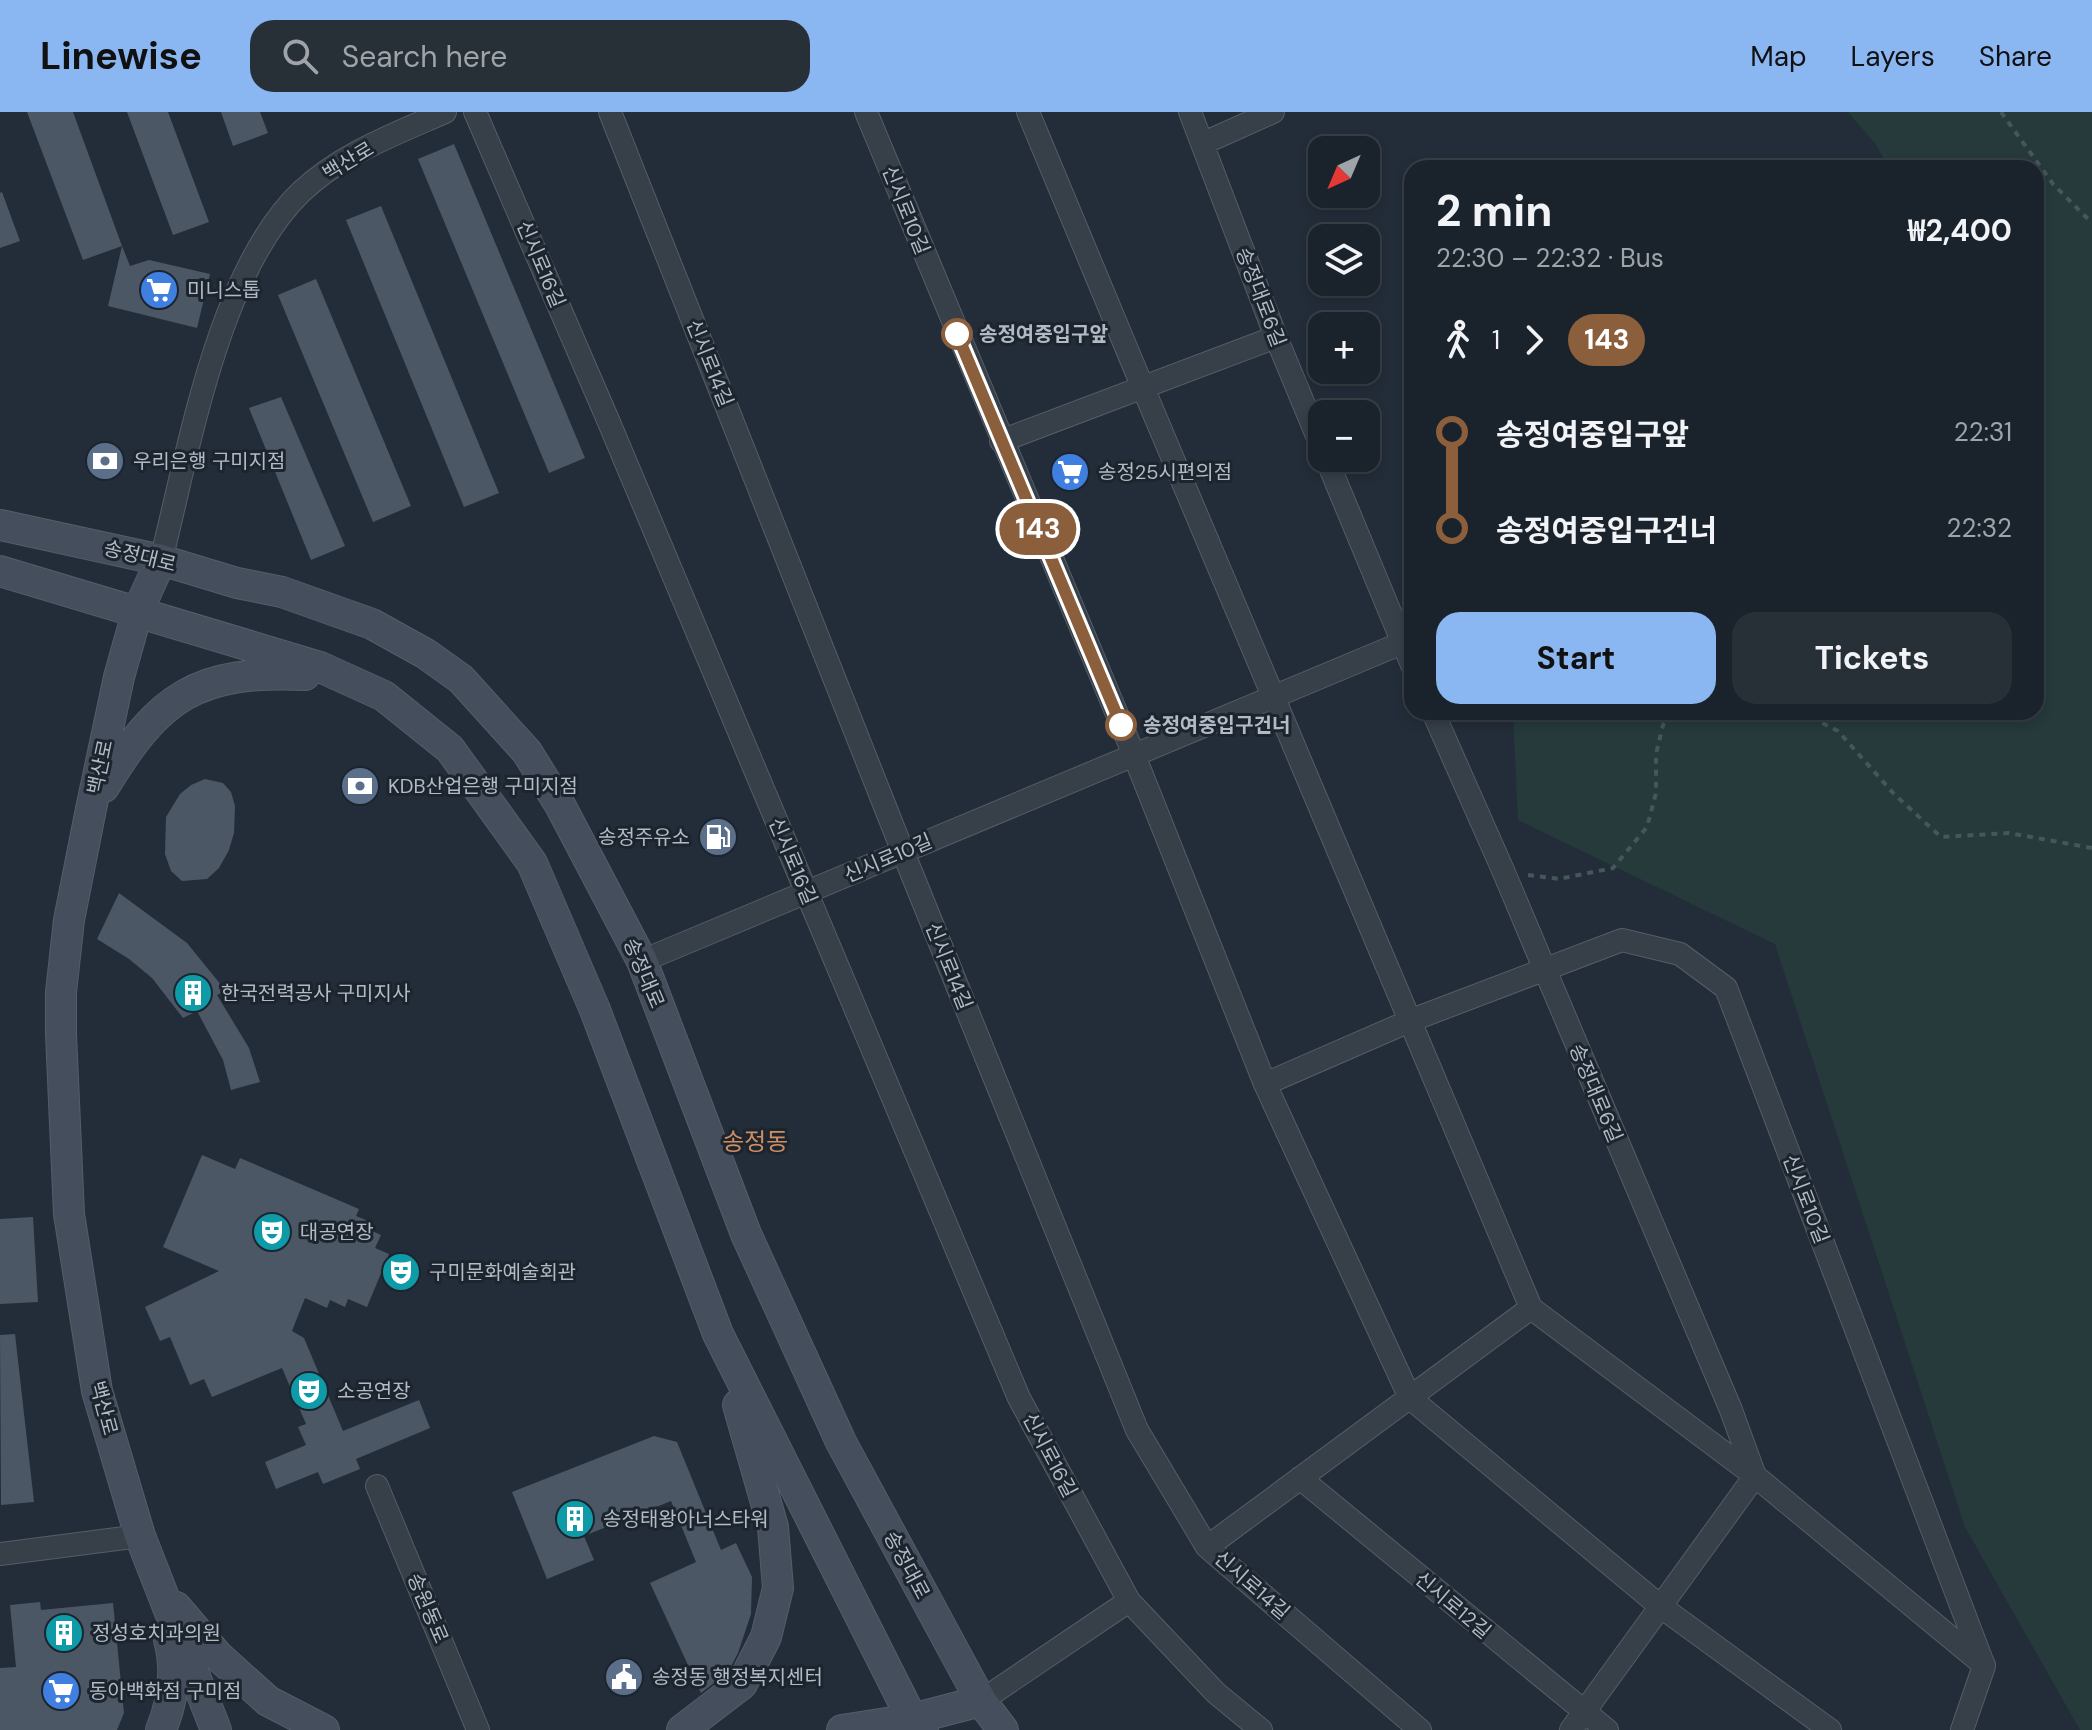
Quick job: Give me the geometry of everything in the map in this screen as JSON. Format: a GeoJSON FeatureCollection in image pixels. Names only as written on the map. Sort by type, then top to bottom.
{"type":"FeatureCollection","features":[{"type":"Feature","properties":{"kind":"street","name":"백산로"},"geometry":{"type":"LineString","coordinates":[[216,1730],[140,1536],[97,1391],[69,1214],[61,992],[69,920],[119,677],[137,613],[161,560],[212,355],[243,279],[268,233],[300,193],[338,163],[445,112]]}},
{"type":"Feature","properties":{"kind":"street","name":"신시로16길"},"geometry":{"type":"LineString","coordinates":[[475,112],[608,420],[1019,1398],[1129,1601],[1216,1693],[1261,1730]]}},
{"type":"Feature","properties":{"kind":"street","name":"신시로14길"},"geometry":{"type":"LineString","coordinates":[[610,112],[903,852],[1137,1430],[1207,1547],[1420,1730]]}},
{"type":"Feature","properties":{"kind":"street","name":"신시로10길"},"geometry":{"type":"LineString","coordinates":[[866,112],[1134,755],[1265,1084],[1410,1398],[1660,1606],[1830,1730]]}},
{"type":"Feature","properties":{"kind":"street"},"geometry":{"type":"LineString","coordinates":[[1028,112],[1141,388],[1412,1020],[1531,1308],[1755,1476],[1984,1666],[1962,1730]]}},
{"type":"Feature","properties":{"kind":"street","name":"송정대로6길"},"geometry":{"type":"LineString","coordinates":[[1190,112],[1308,414]]}},
{"type":"Feature","properties":{"kind":"street"},"geometry":{"type":"LineString","coordinates":[[1204,143],[1273,112]]}},
{"type":"Feature","properties":{"kind":"street"},"geometry":{"type":"LineString","coordinates":[[1001,441],[1276,337]]}},
{"type":"Feature","properties":{"kind":"street"},"geometry":{"type":"LineString","coordinates":[[1332,472],[1404,647]]}},
{"type":"Feature","properties":{"kind":"street","name":"송정대로"},"geometry":{"type":"LineString","coordinates":[[0,525],[161,560],[237,583],[282,592],[372,624],[426,654],[461,679],[527,752],[560,805],[642,961],[746,1234],[841,1442],[981,1701],[1003,1730]]}},
{"type":"Feature","properties":{"kind":"street"},"geometry":{"type":"LineString","coordinates":[[0,571],[320,667],[384,696],[450,749],[532,863],[595,1010],[718,1334],[773,1527],[778,1588],[766,1637],[742,1684],[682,1730]]}},
{"type":"Feature","properties":{"kind":"street","name":"신시로10길"},"geometry":{"type":"LineString","coordinates":[[642,961],[1402,643]]}},
{"type":"Feature","properties":{"kind":"street"},"geometry":{"type":"LineString","coordinates":[[91,809],[128,746],[162,709],[189,691],[214,681],[258,673],[340,676]]}},
{"type":"Feature","properties":{"kind":"street","name":"송정대로6길"},"geometry":{"type":"LineString","coordinates":[[1437,720],[1731,1410],[1755,1476]]}},
{"type":"Feature","properties":{"kind":"street","name":"신시로10길"},"geometry":{"type":"LineString","coordinates":[[1265,1084],[1412,1020],[1622,940],[1680,954],[1726,988],[1984,1666]]}},
{"type":"Feature","properties":{"kind":"street"},"geometry":{"type":"LineString","coordinates":[[1207,1547],[1531,1308]]}},
{"type":"Feature","properties":{"kind":"street"},"geometry":{"type":"LineString","coordinates":[[718,1334],[917,1724]]}},
{"type":"Feature","properties":{"kind":"street"},"geometry":{"type":"LineString","coordinates":[[1577,1721],[1755,1476]]}},
{"type":"Feature","properties":{"kind":"street","name":"신시로12길"},"geometry":{"type":"LineString","coordinates":[[1300,1478],[1577,1721],[1607,1730]]}},
{"type":"Feature","properties":{"kind":"street","name":"송원동로"},"geometry":{"type":"LineString","coordinates":[[377,1486],[478,1730]]}},
{"type":"Feature","properties":{"kind":"street"},"geometry":{"type":"LineString","coordinates":[[0,1554],[140,1536]]}},
{"type":"Feature","properties":{"kind":"street","name":"백산로"},"geometry":{"type":"LineString","coordinates":[[152,1568],[172,1650],[173,1685],[161,1730]]}},
{"type":"Feature","properties":{"kind":"street","name":"백산로"},"geometry":{"type":"LineString","coordinates":[[152,1568],[182,1617],[218,1656],[268,1701],[324,1730]]}},
{"type":"Feature","properties":{"kind":"street"},"geometry":{"type":"LineString","coordinates":[[842,1730],[917,1724],[981,1701],[1129,1601]]}},
{"type":"Feature","properties":{"kind":"path"},"geometry":{"type":"LineString","coordinates":[[2001,112],[2036,160]]}},
{"type":"Feature","properties":{"kind":"path"},"geometry":{"type":"LineString","coordinates":[[2044,172],[2092,223]]}},
{"type":"Feature","properties":{"kind":"path"},"geometry":{"type":"LineString","coordinates":[[1502,868],[1518,874],[1559,879],[1613,868],[1647,827],[1656,793],[1656,754],[1663,725],[1668,720]]}},
{"type":"Feature","properties":{"kind":"path"},"geometry":{"type":"LineString","coordinates":[[1817,720],[1838,731],[1894,794],[1941,837],[2009,833],[2092,848]]}},
{"type":"Feature","properties":{"kind":"green space"},"geometry":{"type":"Polygon","coordinates":[[[1848,112],[2092,112],[2092,1730],[2080,1730],[1965,1527],[1775,944],[1518,820],[1513,720],[2044,720],[2044,160],[1885,160],[1875,143],[1848,112]]]}},
{"type":"Feature","properties":{"kind":"building"},"geometry":{"type":"Polygon","coordinates":[[[27,112],[73,112],[122,246],[83,260],[27,112]]]}},
{"type":"Feature","properties":{"kind":"building"},"geometry":{"type":"Polygon","coordinates":[[[127,112],[168,112],[209,222],[173,235],[127,112]]]}},
{"type":"Feature","properties":{"kind":"building"},"geometry":{"type":"Polygon","coordinates":[[[221,112],[260,112],[268,133],[233,146],[221,112]]]}},
{"type":"Feature","properties":{"kind":"building"},"geometry":{"type":"Polygon","coordinates":[[[454,144],[585,458],[549,473],[418,159],[454,144]]]}},
{"type":"Feature","properties":{"kind":"building"},"geometry":{"type":"Polygon","coordinates":[[[0,193],[20,241],[0,248],[0,193]]]}},
{"type":"Feature","properties":{"kind":"building"},"geometry":{"type":"Polygon","coordinates":[[[381,206],[499,493],[464,507],[346,220],[381,206]]]}},
{"type":"Feature","properties":{"kind":"building","name":"미니스톱"},"geometry":{"type":"Polygon","coordinates":[[[122,246],[130,266],[149,260],[210,274],[197,328],[108,306],[122,246]]]}},
{"type":"Feature","properties":{"kind":"building"},"geometry":{"type":"Polygon","coordinates":[[[316,279],[411,506],[373,522],[278,295],[316,279]]]}},
{"type":"Feature","properties":{"kind":"building"},"geometry":{"type":"Polygon","coordinates":[[[281,397],[345,546],[311,560],[249,408],[281,397]]]}},
{"type":"Feature","properties":{"kind":"building"},"geometry":{"type":"Polygon","coordinates":[[[205,779],[223,783],[231,792],[235,806],[234,833],[219,868],[207,879],[182,881],[171,871],[165,854],[166,817],[180,794],[205,779]]]}},
{"type":"Feature","properties":{"kind":"building","name":"한국전력공사 구미지사"},"geometry":{"type":"Polygon","coordinates":[[[119,893],[187,943],[226,991],[217,995],[249,1048],[260,1082],[231,1090],[223,1060],[197,1011],[183,1018],[152,978],[97,939],[119,893]]]}},
{"type":"Feature","properties":{"kind":"building"},"geometry":{"type":"Polygon","coordinates":[[[202,1155],[235,1169],[240,1158],[359,1209],[356,1216],[373,1223],[370,1230],[381,1235],[375,1248],[389,1254],[367,1307],[348,1299],[345,1307],[330,1300],[327,1308],[305,1298],[292,1331],[304,1338],[343,1431],[419,1400],[430,1428],[356,1459],[360,1469],[323,1484],[318,1472],[276,1489],[265,1462],[306,1445],[298,1427],[306,1424],[282,1368],[212,1397],[204,1379],[190,1385],[170,1337],[160,1341],[145,1307],[219,1271],[163,1247],[202,1155]]]}},
{"type":"Feature","properties":{"kind":"building"},"geometry":{"type":"Polygon","coordinates":[[[33,1217],[38,1302],[0,1304],[0,1219],[33,1217]]]}},
{"type":"Feature","properties":{"kind":"building"},"geometry":{"type":"Polygon","coordinates":[[[15,1334],[34,1502],[1,1505],[0,1335],[15,1334]]]}},
{"type":"Feature","properties":{"kind":"building"},"geometry":{"type":"Polygon","coordinates":[[[654,1436],[677,1442],[721,1550],[736,1543],[752,1577],[751,1614],[738,1653],[728,1672],[701,1693],[650,1583],[696,1562],[671,1501],[584,1536],[594,1560],[547,1579],[512,1492],[654,1436]]]}},
{"type":"Feature","properties":{"kind":"building"},"geometry":{"type":"Polygon","coordinates":[[[40,1602],[41,1610],[113,1603],[124,1713],[117,1730],[0,1730],[0,1668],[16,1667],[10,1605],[40,1602]]]}},
{"type":"Feature","properties":{"kind":"bus line","name":"143"},"geometry":{"type":"LineString","coordinates":[[957,334],[1121,725]]}},
{"type":"Feature","properties":{"kind":"place","name":"미니스톱"},"geometry":{"type":"Point","coordinates":[159,290]}},
{"type":"Feature","properties":{"kind":"place","name":"송정여중입구앞"},"geometry":{"type":"Point","coordinates":[957,334]}},
{"type":"Feature","properties":{"kind":"place","name":"우리은행 구미지점"},"geometry":{"type":"Point","coordinates":[105,461]}},
{"type":"Feature","properties":{"kind":"place","name":"송정25시편의점"},"geometry":{"type":"Point","coordinates":[1070,472]}},
{"type":"Feature","properties":{"kind":"place","name":"송정여중입구건너"},"geometry":{"type":"Point","coordinates":[1121,725]}},
{"type":"Feature","properties":{"kind":"place","name":"KDB산업은행 구미지점"},"geometry":{"type":"Point","coordinates":[360,786]}},
{"type":"Feature","properties":{"kind":"place","name":"송정주유소"},"geometry":{"type":"Point","coordinates":[718,837]}},
{"type":"Feature","properties":{"kind":"place","name":"한국전력공사 구미지사"},"geometry":{"type":"Point","coordinates":[193,993]}},
{"type":"Feature","properties":{"kind":"place","name":"대공연장"},"geometry":{"type":"Point","coordinates":[272,1232]}},
{"type":"Feature","properties":{"kind":"place","name":"구미문화예술회관"},"geometry":{"type":"Point","coordinates":[401,1272]}},
{"type":"Feature","properties":{"kind":"place","name":"소공연장"},"geometry":{"type":"Point","coordinates":[309,1391]}},
{"type":"Feature","properties":{"kind":"place","name":"송정태왕아너스타워"},"geometry":{"type":"Point","coordinates":[575,1519]}},
{"type":"Feature","properties":{"kind":"place","name":"정성호치과의원"},"geometry":{"type":"Point","coordinates":[64,1633]}},
{"type":"Feature","properties":{"kind":"place","name":"송정동 행정복지센터"},"geometry":{"type":"Point","coordinates":[624,1677]}},
{"type":"Feature","properties":{"kind":"place","name":"동아백화점 구미점"},"geometry":{"type":"Point","coordinates":[61,1691]}},
{"type":"Feature","properties":{"kind":"district","name":"송정동"},"geometry":{"type":"Point","coordinates":[755,1142]}}]}
